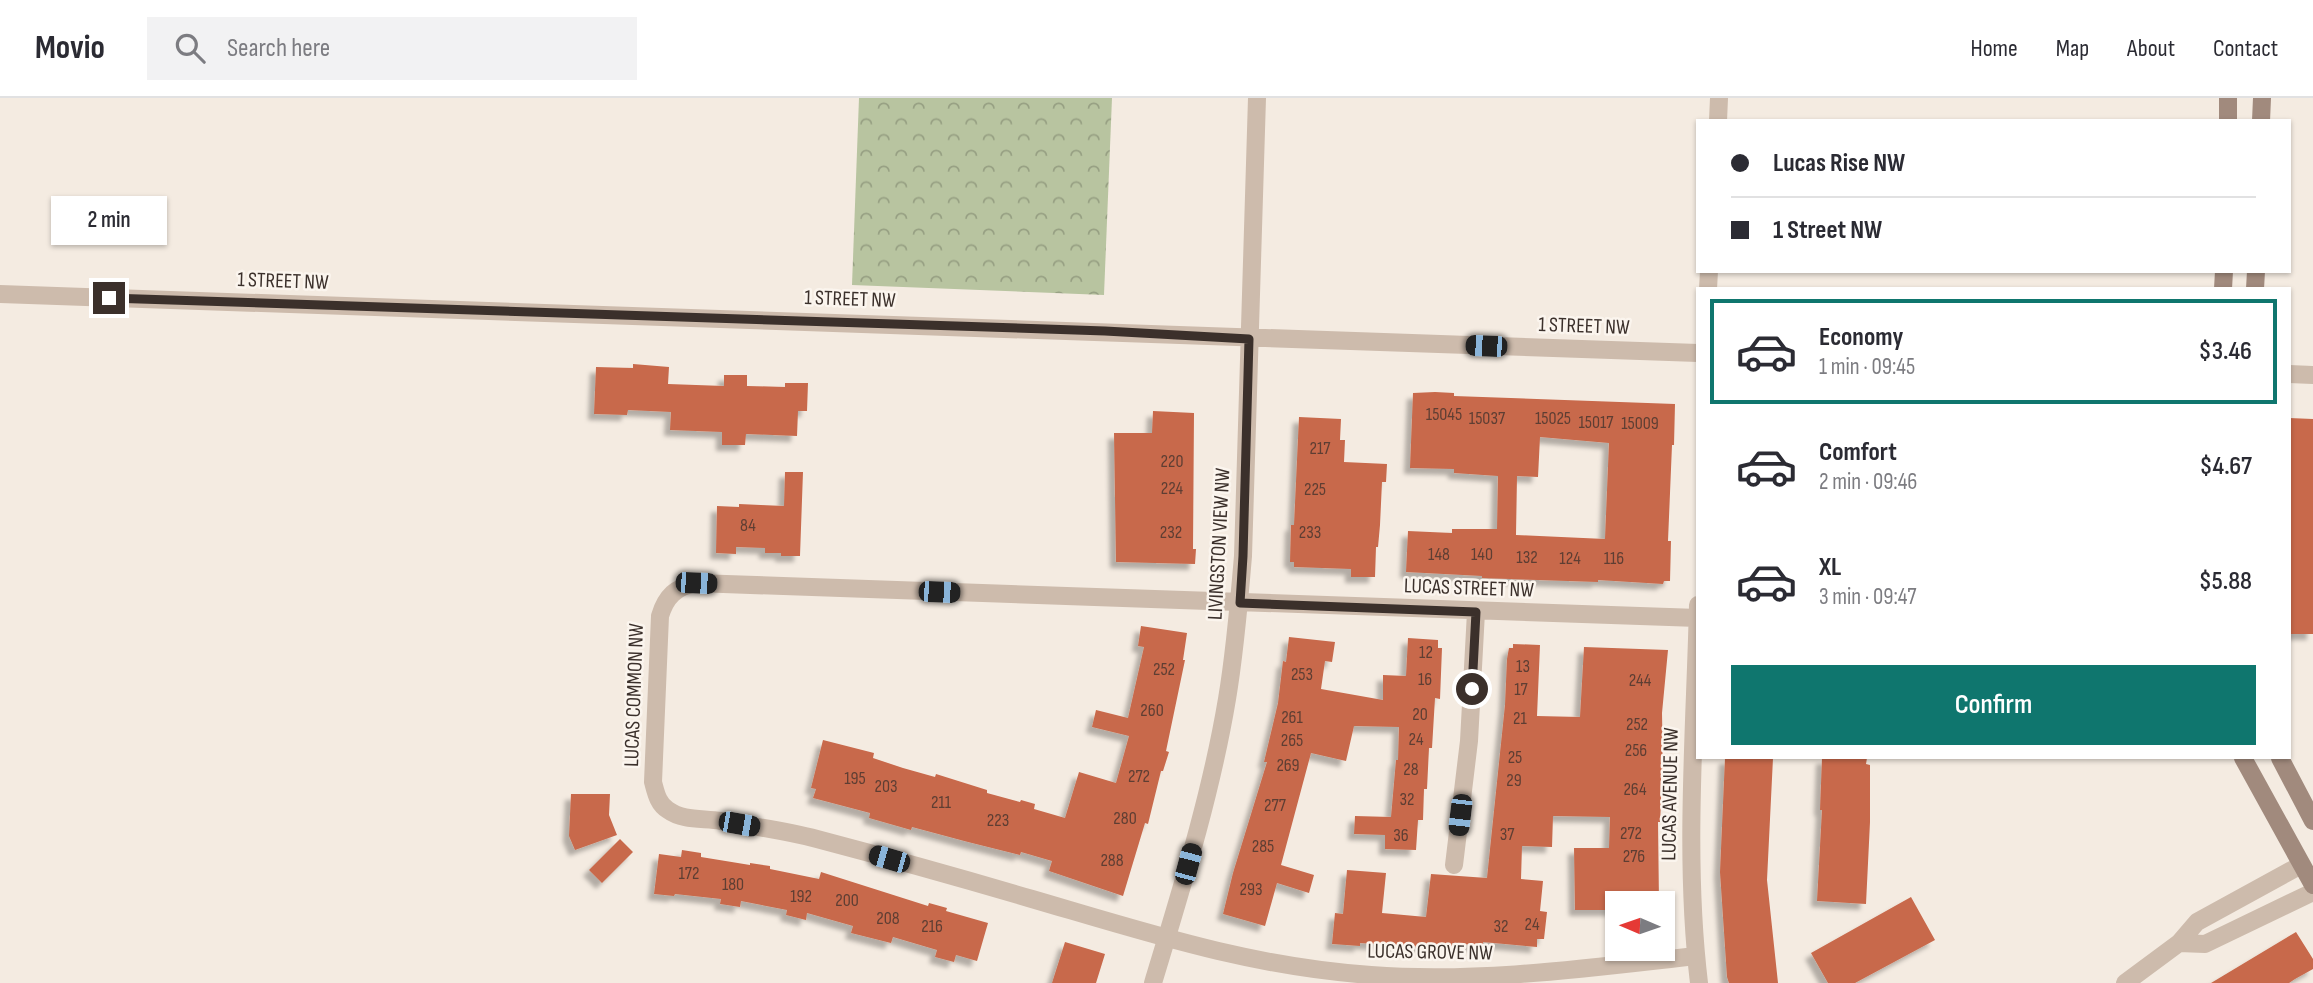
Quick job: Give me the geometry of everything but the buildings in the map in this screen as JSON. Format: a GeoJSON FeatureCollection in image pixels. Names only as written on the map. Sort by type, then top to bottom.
{"type":"FeatureCollection","features":[{"type":"Feature","properties":{"kind":"street","name":"LIVINGSTON VIEW NW"},"geometry":{"type":"LineString","coordinates":[[1153,983],[1212,774],[1227,702],[1240,603],[1257,98]]}},
{"type":"Feature","properties":{"kind":"street"},"geometry":{"type":"LineString","coordinates":[[1717,119],[1719,98]]}},
{"type":"Feature","properties":{"kind":"street"},"geometry":{"type":"LineString","coordinates":[[2228,98],[2228,119]]}},
{"type":"Feature","properties":{"kind":"street"},"geometry":{"type":"LineString","coordinates":[[2261,119],[2262,98]]}},
{"type":"Feature","properties":{"kind":"street","name":"1 STREET NW"},"geometry":{"type":"LineString","coordinates":[[0,294],[1696,353]]}},
{"type":"Feature","properties":{"kind":"street"},"geometry":{"type":"LineString","coordinates":[[2291,374],[2313,375]]}},
{"type":"Feature","properties":{"kind":"street","name":"LUCAS COMMON NW"},"geometry":{"type":"LineString","coordinates":[[1166,940],[820,840],[719,820],[691,818],[667,810],[660,802],[653,782],[660,616],[669,595],[677,589],[696,583],[1240,603]]}},
{"type":"Feature","properties":{"kind":"street","name":"LUCAS STREET NW"},"geometry":{"type":"LineString","coordinates":[[1240,603],[1696,618]]}},
{"type":"Feature","properties":{"kind":"street"},"geometry":{"type":"LineString","coordinates":[[1454,865],[1469,741],[1476,612]]}},
{"type":"Feature","properties":{"kind":"street","name":"LUCAS AVENUE NW"},"geometry":{"type":"LineString","coordinates":[[1696,655],[1690,875],[1699,983]]}},
{"type":"Feature","properties":{"kind":"street"},"geometry":{"type":"LineString","coordinates":[[2244,759],[2307,863],[2313,885]]}},
{"type":"Feature","properties":{"kind":"street"},"geometry":{"type":"LineString","coordinates":[[2281,759],[2313,821]]}},
{"type":"Feature","properties":{"kind":"street"},"geometry":{"type":"LineString","coordinates":[[2125,983],[2179,943],[2196,922],[2307,863]]}},
{"type":"Feature","properties":{"kind":"street"},"geometry":{"type":"LineString","coordinates":[[2179,943],[2205,944],[2313,892]]}},
{"type":"Feature","properties":{"kind":"street","name":"LUCAS GROVE NW"},"geometry":{"type":"LineString","coordinates":[[1166,940],[1233,956],[1299,967],[1370,975],[1458,978],[1555,972],[1696,956]]}},
{"type":"Feature","properties":{"kind":"green space"},"geometry":{"type":"Polygon","coordinates":[[[859,98],[1112,98],[1104,295],[852,285],[859,98]]]}},
{"type":"Feature","properties":{"kind":"route"},"geometry":{"type":"LineString","coordinates":[[109,298],[1105,331],[1249,339],[1240,603],[1476,612],[1472,689]]}}]}
